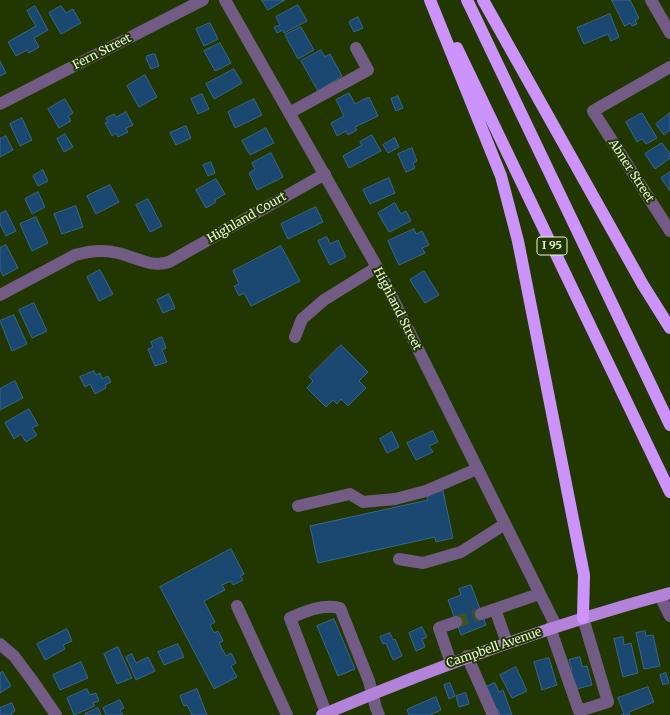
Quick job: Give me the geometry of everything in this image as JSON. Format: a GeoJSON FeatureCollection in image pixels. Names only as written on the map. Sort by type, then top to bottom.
{"type":"FeatureCollection","features":[{"type":"Feature","properties":{"kind":"highway"},"geometry":{"type":"LineString","coordinates":[[430,0],[502,176],[518,241],[584,575],[583,618]]}},
{"type":"Feature","properties":{"kind":"highway","name":"I 95"},"geometry":{"type":"LineString","coordinates":[[434,0],[670,492]]}},
{"type":"Feature","properties":{"kind":"highway","name":"I 95"},"geometry":{"type":"LineString","coordinates":[[467,0],[670,425]]}},
{"type":"Feature","properties":{"kind":"highway"},"geometry":{"type":"LineString","coordinates":[[483,0],[639,278],[670,328]]}},
{"type":"Feature","properties":{"kind":"main road","name":"Campbell Avenue"},"geometry":{"type":"LineString","coordinates":[[324,714],[467,656],[553,627],[665,594]]}},
{"type":"Feature","properties":{"kind":"street","name":"Fern Street"},"geometry":{"type":"LineString","coordinates":[[0,104],[203,0]]}},
{"type":"Feature","properties":{"kind":"street","name":"Highland Street"},"geometry":{"type":"LineString","coordinates":[[225,0],[377,267],[505,524],[539,594],[553,627],[579,711],[608,702],[583,618]]}},
{"type":"Feature","properties":{"kind":"street"},"geometry":{"type":"LineString","coordinates":[[651,0],[670,33]]}},
{"type":"Feature","properties":{"kind":"street"},"geometry":{"type":"LineString","coordinates":[[290,113],[368,70],[356,48]]}},
{"type":"Feature","properties":{"kind":"street","name":"Abner Street"},"geometry":{"type":"LineString","coordinates":[[669,227],[592,111],[670,67]]}},
{"type":"Feature","properties":{"kind":"street","name":"Highland Court"},"geometry":{"type":"LineString","coordinates":[[0,295],[74,255],[83,252],[112,252],[149,264],[160,265],[169,262],[324,174]]}},
{"type":"Feature","properties":{"kind":"street"},"geometry":{"type":"LineString","coordinates":[[295,337],[302,319],[324,300],[377,267]]}},
{"type":"Feature","properties":{"kind":"street"},"geometry":{"type":"LineString","coordinates":[[298,506],[350,494],[363,502],[395,498],[426,491],[477,469]]}},
{"type":"Feature","properties":{"kind":"street"},"geometry":{"type":"LineString","coordinates":[[399,559],[423,563],[461,552],[505,524]]}},
{"type":"Feature","properties":{"kind":"street"},"geometry":{"type":"LineString","coordinates":[[481,614],[539,594]]}},
{"type":"Feature","properties":{"kind":"street"},"geometry":{"type":"LineString","coordinates":[[665,594],[670,616]]}},
{"type":"Feature","properties":{"kind":"street"},"geometry":{"type":"LineString","coordinates":[[237,606],[287,715]]}},
{"type":"Feature","properties":{"kind":"street"},"geometry":{"type":"LineString","coordinates":[[324,714],[290,618],[314,608],[331,606],[340,608],[369,681],[379,715]]}},
{"type":"Feature","properties":{"kind":"street"},"geometry":{"type":"LineString","coordinates":[[495,610],[508,643]]}},
{"type":"Feature","properties":{"kind":"street"},"geometry":{"type":"LineString","coordinates":[[451,662],[439,628],[456,622]]}},
{"type":"Feature","properties":{"kind":"street"},"geometry":{"type":"LineString","coordinates":[[0,644],[18,662],[56,715]]}},
{"type":"Feature","properties":{"kind":"street"},"geometry":{"type":"LineString","coordinates":[[467,656],[493,715]]}},
{"type":"Feature","properties":{"kind":"building"},"geometry":{"type":"Polygon","coordinates":[[[262,0],[285,0],[268,10],[262,0]]]}},
{"type":"Feature","properties":{"kind":"building"},"geometry":{"type":"Polygon","coordinates":[[[612,0],[630,0],[639,18],[635,21],[637,24],[632,26],[630,23],[625,26],[612,0]]]}},
{"type":"Feature","properties":{"kind":"building"},"geometry":{"type":"Polygon","coordinates":[[[298,5],[307,21],[284,33],[283,30],[277,33],[274,27],[280,25],[276,17],[298,5]]]}},
{"type":"Feature","properties":{"kind":"building"},"geometry":{"type":"Polygon","coordinates":[[[35,6],[48,30],[34,38],[39,47],[29,53],[27,50],[16,56],[8,42],[36,26],[27,11],[35,6]]]}},
{"type":"Feature","properties":{"kind":"building"},"geometry":{"type":"Polygon","coordinates":[[[61,6],[66,13],[73,9],[81,23],[61,34],[49,13],[61,6]]]}},
{"type":"Feature","properties":{"kind":"building"},"geometry":{"type":"Polygon","coordinates":[[[610,14],[619,37],[611,41],[608,34],[584,44],[577,28],[610,14]]]}},
{"type":"Feature","properties":{"kind":"building"},"geometry":{"type":"Polygon","coordinates":[[[358,17],[363,28],[354,32],[349,22],[358,17]]]}},
{"type":"Feature","properties":{"kind":"building"},"geometry":{"type":"Polygon","coordinates":[[[210,23],[218,39],[204,46],[196,29],[210,23]]]}},
{"type":"Feature","properties":{"kind":"building"},"geometry":{"type":"Polygon","coordinates":[[[301,27],[314,50],[298,59],[285,35],[301,27]]]}},
{"type":"Feature","properties":{"kind":"building"},"geometry":{"type":"Polygon","coordinates":[[[220,43],[231,63],[215,71],[204,51],[220,43]]]}},
{"type":"Feature","properties":{"kind":"building"},"geometry":{"type":"Polygon","coordinates":[[[321,50],[325,57],[330,54],[342,76],[318,91],[301,61],[321,50]]]}},
{"type":"Feature","properties":{"kind":"building"},"geometry":{"type":"Polygon","coordinates":[[[155,54],[159,66],[151,69],[146,58],[147,56],[155,54]]]}},
{"type":"Feature","properties":{"kind":"building"},"geometry":{"type":"Polygon","coordinates":[[[0,61],[6,73],[0,76],[0,61]]]}},
{"type":"Feature","properties":{"kind":"building"},"geometry":{"type":"Polygon","coordinates":[[[234,69],[242,83],[214,99],[206,84],[234,69]]]}},
{"type":"Feature","properties":{"kind":"building"},"geometry":{"type":"Polygon","coordinates":[[[145,75],[157,97],[139,107],[127,86],[145,75]]]}},
{"type":"Feature","properties":{"kind":"building"},"geometry":{"type":"Polygon","coordinates":[[[349,93],[355,104],[369,97],[378,116],[355,127],[357,130],[348,135],[346,131],[337,136],[331,123],[344,116],[336,100],[349,93]]]}},
{"type":"Feature","properties":{"kind":"building"},"geometry":{"type":"Polygon","coordinates":[[[202,94],[209,109],[198,114],[191,99],[202,94]]]}},
{"type":"Feature","properties":{"kind":"building"},"geometry":{"type":"Polygon","coordinates":[[[398,96],[403,108],[396,111],[391,99],[398,96]]]}},
{"type":"Feature","properties":{"kind":"building"},"geometry":{"type":"Polygon","coordinates":[[[65,99],[73,113],[68,116],[71,121],[59,128],[48,109],[65,99]]]}},
{"type":"Feature","properties":{"kind":"building"},"geometry":{"type":"Polygon","coordinates":[[[254,99],[262,115],[235,128],[228,112],[254,99]]]}},
{"type":"Feature","properties":{"kind":"building"},"geometry":{"type":"Polygon","coordinates":[[[126,112],[133,125],[126,128],[128,132],[118,137],[116,133],[112,136],[105,123],[108,122],[106,118],[114,114],[116,117],[126,112]]]}},
{"type":"Feature","properties":{"kind":"building"},"geometry":{"type":"Polygon","coordinates":[[[642,113],[657,138],[646,144],[642,139],[637,142],[626,122],[642,113]]]}},
{"type":"Feature","properties":{"kind":"building"},"geometry":{"type":"Polygon","coordinates":[[[670,113],[670,130],[664,135],[656,124],[670,113]]]}},
{"type":"Feature","properties":{"kind":"building"},"geometry":{"type":"Polygon","coordinates":[[[22,118],[32,140],[20,146],[10,124],[22,118]]]}},
{"type":"Feature","properties":{"kind":"building"},"geometry":{"type":"Polygon","coordinates":[[[186,126],[191,138],[176,145],[170,133],[186,126]]]}},
{"type":"Feature","properties":{"kind":"building"},"geometry":{"type":"Polygon","coordinates":[[[266,128],[274,143],[250,155],[242,141],[266,128]]]}},
{"type":"Feature","properties":{"kind":"building"},"geometry":{"type":"Polygon","coordinates":[[[65,134],[73,147],[64,152],[57,139],[65,134]]]}},
{"type":"Feature","properties":{"kind":"building"},"geometry":{"type":"Polygon","coordinates":[[[372,135],[381,151],[349,168],[343,156],[362,145],[360,142],[372,135]]]}},
{"type":"Feature","properties":{"kind":"building"},"geometry":{"type":"Polygon","coordinates":[[[6,136],[13,150],[0,157],[0,139],[6,136]]]}},
{"type":"Feature","properties":{"kind":"building"},"geometry":{"type":"Polygon","coordinates":[[[395,138],[399,147],[388,153],[383,145],[395,138]]]}},
{"type":"Feature","properties":{"kind":"building"},"geometry":{"type":"Polygon","coordinates":[[[662,143],[670,154],[670,158],[655,169],[645,154],[662,143]]]}},
{"type":"Feature","properties":{"kind":"building"},"geometry":{"type":"Polygon","coordinates":[[[412,148],[417,161],[413,163],[415,168],[406,172],[398,154],[412,148]]]}},
{"type":"Feature","properties":{"kind":"building"},"geometry":{"type":"Polygon","coordinates":[[[271,153],[283,177],[257,190],[249,173],[255,169],[252,163],[271,153]]]}},
{"type":"Feature","properties":{"kind":"building"},"geometry":{"type":"Polygon","coordinates":[[[211,162],[215,173],[208,176],[203,165],[211,162]]]}},
{"type":"Feature","properties":{"kind":"building"},"geometry":{"type":"Polygon","coordinates":[[[43,170],[48,181],[38,186],[33,176],[43,170]]]}},
{"type":"Feature","properties":{"kind":"building"},"geometry":{"type":"Polygon","coordinates":[[[670,172],[670,191],[661,178],[670,172]]]}},
{"type":"Feature","properties":{"kind":"building"},"geometry":{"type":"Polygon","coordinates":[[[389,178],[395,193],[370,204],[363,190],[389,178]]]}},
{"type":"Feature","properties":{"kind":"building"},"geometry":{"type":"Polygon","coordinates":[[[216,179],[225,194],[206,208],[196,190],[216,179]]]}},
{"type":"Feature","properties":{"kind":"building"},"geometry":{"type":"Polygon","coordinates":[[[110,185],[119,202],[96,214],[87,196],[110,185]]]}},
{"type":"Feature","properties":{"kind":"building"},"geometry":{"type":"Polygon","coordinates":[[[38,192],[45,207],[32,214],[25,199],[38,192]]]}},
{"type":"Feature","properties":{"kind":"building"},"geometry":{"type":"Polygon","coordinates":[[[148,199],[162,226],[150,232],[136,205],[148,199]]]}},
{"type":"Feature","properties":{"kind":"building"},"geometry":{"type":"Polygon","coordinates":[[[395,203],[401,214],[406,211],[411,221],[389,232],[378,213],[395,203]]]}},
{"type":"Feature","properties":{"kind":"building"},"geometry":{"type":"Polygon","coordinates":[[[76,206],[83,227],[62,234],[54,214],[76,206]]]}},
{"type":"Feature","properties":{"kind":"building"},"geometry":{"type":"Polygon","coordinates":[[[316,207],[323,222],[288,239],[281,224],[316,207]]]}},
{"type":"Feature","properties":{"kind":"building"},"geometry":{"type":"Polygon","coordinates":[[[6,211],[16,231],[6,236],[0,224],[0,214],[6,211]]]}},
{"type":"Feature","properties":{"kind":"building"},"geometry":{"type":"Polygon","coordinates":[[[36,217],[48,243],[32,251],[20,224],[36,217]]]}},
{"type":"Feature","properties":{"kind":"building"},"geometry":{"type":"Polygon","coordinates":[[[414,229],[416,234],[422,231],[429,245],[422,248],[425,253],[399,265],[388,241],[414,229]]]}},
{"type":"Feature","properties":{"kind":"building"},"geometry":{"type":"Polygon","coordinates":[[[327,237],[330,244],[338,240],[346,257],[330,265],[318,241],[327,237]]]}},
{"type":"Feature","properties":{"kind":"building"},"geometry":{"type":"Polygon","coordinates":[[[6,245],[18,268],[3,276],[0,269],[0,248],[6,245]]]}},
{"type":"Feature","properties":{"kind":"building"},"geometry":{"type":"Polygon","coordinates":[[[281,246],[300,281],[251,306],[244,293],[239,296],[234,286],[239,284],[233,271],[281,246]]]}},
{"type":"Feature","properties":{"kind":"building"},"geometry":{"type":"Polygon","coordinates":[[[100,270],[113,294],[99,301],[87,277],[100,270]]]}},
{"type":"Feature","properties":{"kind":"building"},"geometry":{"type":"Polygon","coordinates":[[[424,271],[439,295],[425,303],[410,280],[424,271]]]}},
{"type":"Feature","properties":{"kind":"building"},"geometry":{"type":"Polygon","coordinates":[[[169,294],[175,308],[163,313],[157,300],[169,294]]]}},
{"type":"Feature","properties":{"kind":"building"},"geometry":{"type":"Polygon","coordinates":[[[34,303],[47,331],[32,338],[19,310],[34,303]]]}},
{"type":"Feature","properties":{"kind":"building"},"geometry":{"type":"Polygon","coordinates":[[[14,315],[27,344],[12,351],[0,321],[14,315]]]}},
{"type":"Feature","properties":{"kind":"building"},"geometry":{"type":"Polygon","coordinates":[[[162,337],[166,348],[162,350],[167,362],[155,366],[148,349],[153,347],[151,342],[162,337]]]}},
{"type":"Feature","properties":{"kind":"building"},"geometry":{"type":"Polygon","coordinates":[[[341,345],[368,372],[359,381],[366,388],[348,406],[341,399],[337,404],[333,400],[326,407],[307,388],[313,381],[309,377],[341,345]]]}},
{"type":"Feature","properties":{"kind":"building"},"geometry":{"type":"Polygon","coordinates":[[[94,371],[96,375],[100,373],[102,379],[108,376],[111,382],[105,385],[106,388],[95,394],[90,384],[85,387],[80,377],[94,371]]]}},
{"type":"Feature","properties":{"kind":"building"},"geometry":{"type":"Polygon","coordinates":[[[15,381],[23,398],[0,410],[0,389],[15,381]]]}},
{"type":"Feature","properties":{"kind":"building"},"geometry":{"type":"Polygon","coordinates":[[[29,409],[38,425],[32,428],[37,435],[26,442],[21,434],[14,439],[5,423],[29,409]]]}},
{"type":"Feature","properties":{"kind":"building"},"geometry":{"type":"Polygon","coordinates":[[[433,431],[438,442],[429,446],[433,452],[416,460],[407,443],[433,431]]]}},
{"type":"Feature","properties":{"kind":"building"},"geometry":{"type":"Polygon","coordinates":[[[392,432],[399,447],[387,453],[380,439],[392,432]]]}},
{"type":"Feature","properties":{"kind":"building"},"geometry":{"type":"Polygon","coordinates":[[[443,491],[453,538],[436,542],[435,537],[318,563],[310,526],[428,500],[427,494],[443,491]]]}},
{"type":"Feature","properties":{"kind":"building"},"geometry":{"type":"Polygon","coordinates":[[[231,549],[244,574],[240,576],[243,580],[233,585],[231,581],[222,585],[225,590],[204,601],[215,622],[210,625],[214,633],[218,631],[223,641],[219,643],[226,656],[231,653],[236,663],[231,666],[237,677],[214,689],[160,587],[231,549]]]}},
{"type":"Feature","properties":{"kind":"building"},"geometry":{"type":"Polygon","coordinates":[[[471,585],[486,625],[461,635],[448,600],[461,595],[459,589],[471,585]]]}},
{"type":"Feature","properties":{"kind":"building"},"geometry":{"type":"Polygon","coordinates":[[[334,619],[355,669],[338,676],[317,626],[334,619]]]}},
{"type":"Feature","properties":{"kind":"building"},"geometry":{"type":"Polygon","coordinates":[[[422,627],[427,637],[422,639],[425,647],[416,651],[409,633],[422,627]]]}},
{"type":"Feature","properties":{"kind":"building"},"geometry":{"type":"Polygon","coordinates":[[[67,629],[72,641],[63,645],[65,649],[45,660],[37,644],[67,629]]]}},
{"type":"Feature","properties":{"kind":"building"},"geometry":{"type":"Polygon","coordinates":[[[645,631],[646,636],[653,635],[660,666],[644,669],[636,633],[645,631]]]}},
{"type":"Feature","properties":{"kind":"building"},"geometry":{"type":"Polygon","coordinates":[[[390,633],[393,640],[395,639],[402,656],[393,660],[386,643],[383,644],[380,637],[390,633]]]}},
{"type":"Feature","properties":{"kind":"building"},"geometry":{"type":"Polygon","coordinates":[[[623,637],[624,645],[631,643],[638,673],[623,677],[614,639],[623,637]]]}},
{"type":"Feature","properties":{"kind":"building"},"geometry":{"type":"Polygon","coordinates":[[[178,644],[184,657],[164,665],[158,652],[178,644]]]}},
{"type":"Feature","properties":{"kind":"building"},"geometry":{"type":"Polygon","coordinates":[[[118,647],[132,678],[117,684],[104,654],[118,647]]]}},
{"type":"Feature","properties":{"kind":"building"},"geometry":{"type":"Polygon","coordinates":[[[132,654],[136,663],[148,657],[155,671],[136,680],[126,657],[132,654]]]}},
{"type":"Feature","properties":{"kind":"building"},"geometry":{"type":"Polygon","coordinates":[[[580,657],[582,667],[587,666],[592,685],[573,690],[568,671],[572,670],[569,660],[580,657]]]}},
{"type":"Feature","properties":{"kind":"building"},"geometry":{"type":"Polygon","coordinates":[[[549,658],[557,685],[542,690],[534,662],[549,658]]]}},
{"type":"Feature","properties":{"kind":"building"},"geometry":{"type":"Polygon","coordinates":[[[81,662],[88,678],[60,690],[53,675],[81,662]]]}},
{"type":"Feature","properties":{"kind":"building"},"geometry":{"type":"Polygon","coordinates":[[[516,667],[527,691],[512,698],[500,675],[516,667]]]}},
{"type":"Feature","properties":{"kind":"building"},"geometry":{"type":"Polygon","coordinates":[[[3,672],[11,686],[0,693],[0,673],[3,672]]]}},
{"type":"Feature","properties":{"kind":"building"},"geometry":{"type":"Polygon","coordinates":[[[666,673],[669,683],[663,685],[660,675],[666,673]]]}},
{"type":"Feature","properties":{"kind":"building"},"geometry":{"type":"Polygon","coordinates":[[[450,683],[455,696],[449,699],[444,685],[450,683]]]}},
{"type":"Feature","properties":{"kind":"building"},"geometry":{"type":"Polygon","coordinates":[[[495,683],[499,692],[503,690],[512,715],[500,715],[498,709],[492,711],[483,688],[495,683]]]}},
{"type":"Feature","properties":{"kind":"building"},"geometry":{"type":"Polygon","coordinates":[[[648,687],[654,702],[629,712],[630,715],[621,715],[624,714],[618,698],[648,687]]]}},
{"type":"Feature","properties":{"kind":"building"},"geometry":{"type":"Polygon","coordinates":[[[87,689],[90,695],[96,693],[99,701],[93,703],[95,706],[74,715],[67,698],[87,689]]]}},
{"type":"Feature","properties":{"kind":"building"},"geometry":{"type":"Polygon","coordinates":[[[197,689],[207,715],[192,715],[187,705],[184,706],[180,696],[197,689]]]}},
{"type":"Feature","properties":{"kind":"building"},"geometry":{"type":"Polygon","coordinates":[[[466,693],[469,704],[459,707],[456,696],[466,693]]]}},
{"type":"Feature","properties":{"kind":"building"},"geometry":{"type":"Polygon","coordinates":[[[436,697],[441,710],[430,715],[409,715],[408,709],[436,697]]]}},
{"type":"Feature","properties":{"kind":"building"},"geometry":{"type":"Polygon","coordinates":[[[120,700],[124,708],[120,710],[123,715],[106,715],[103,708],[120,700]]]}},
{"type":"Feature","properties":{"kind":"building"},"geometry":{"type":"Polygon","coordinates":[[[12,703],[15,711],[11,713],[12,715],[0,715],[0,708],[12,703]]]}},
{"type":"Feature","properties":{"kind":"building"},"geometry":{"type":"Polygon","coordinates":[[[98,708],[101,715],[85,714],[98,708]]]}},
{"type":"Feature","properties":{"kind":"tunnel"},"geometry":{"type":"LineString","coordinates":[[456,622],[481,614]]}}]}
